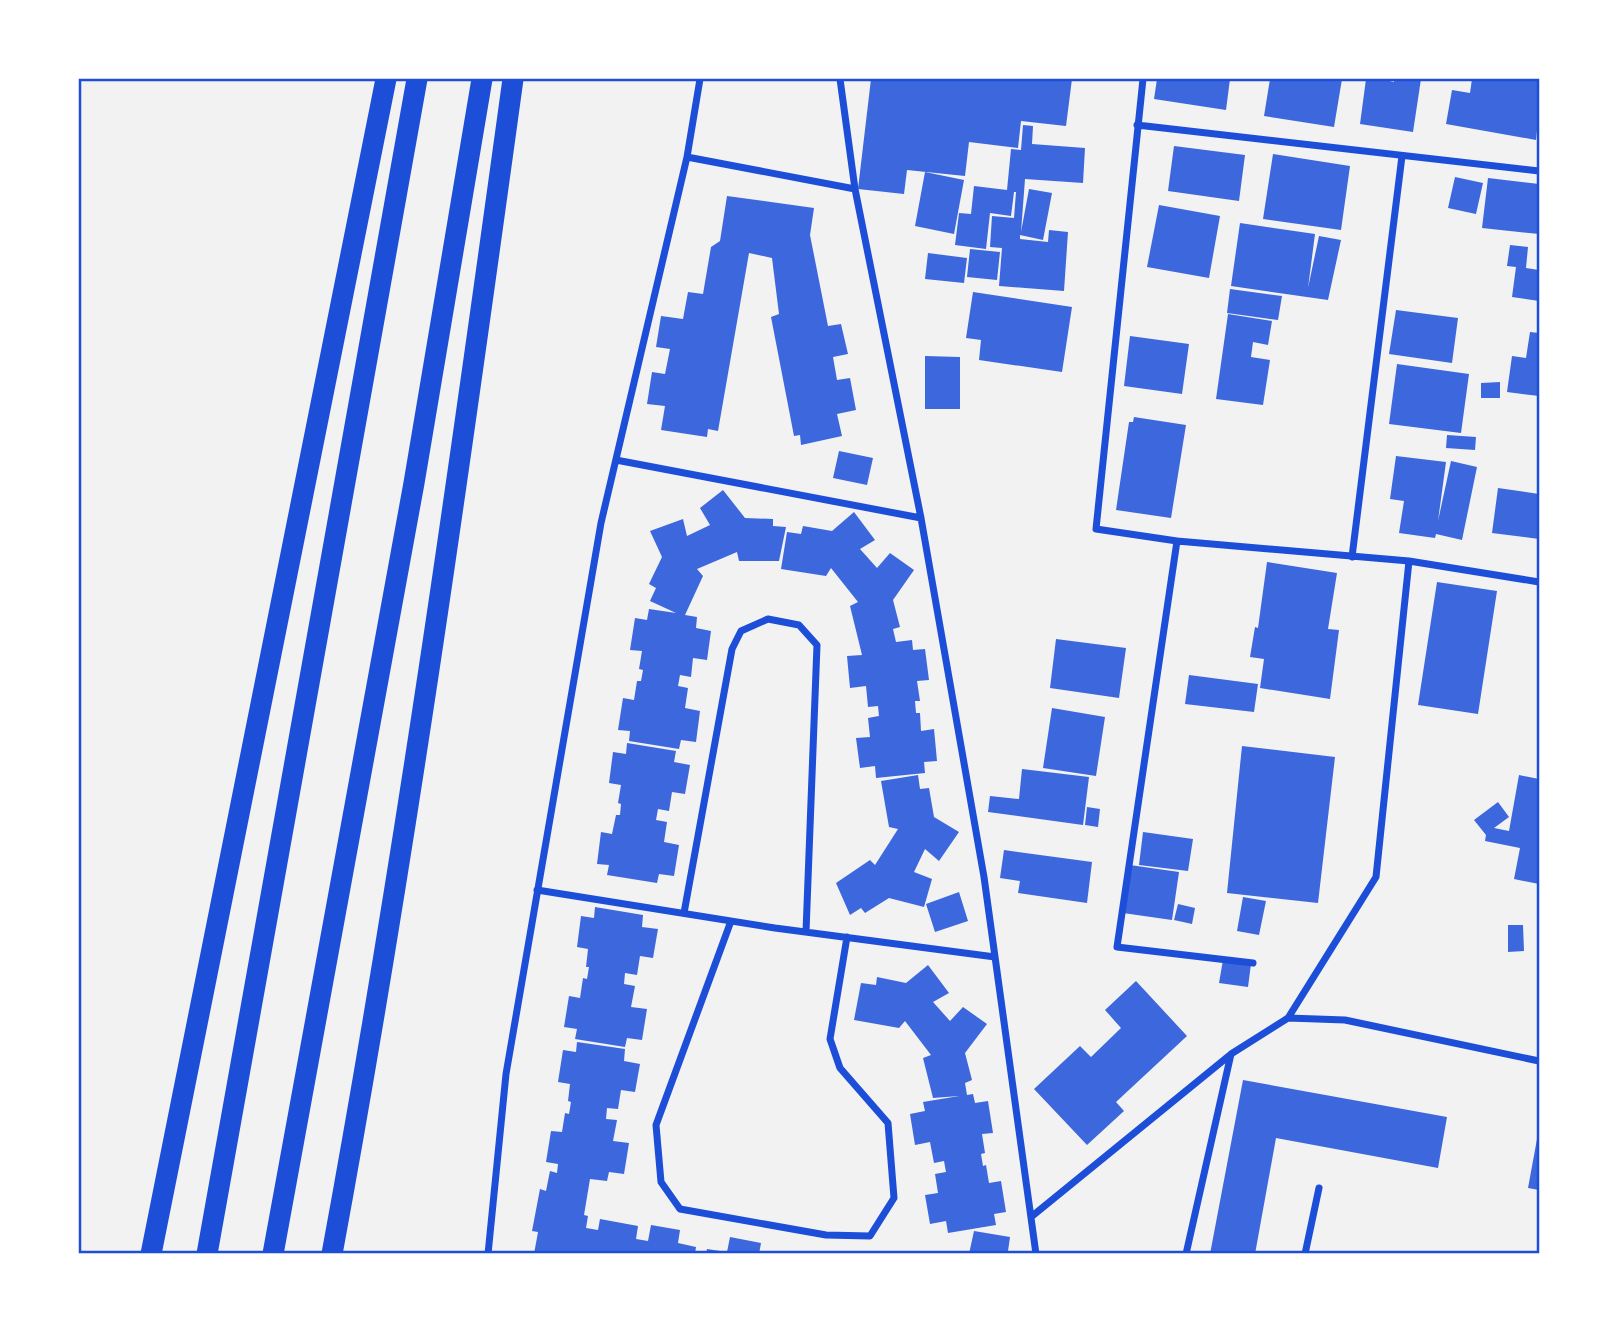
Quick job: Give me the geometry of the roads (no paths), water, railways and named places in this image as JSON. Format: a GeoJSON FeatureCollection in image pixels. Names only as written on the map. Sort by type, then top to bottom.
{"type":"FeatureCollection","features":[{"type":"Feature","properties":{"kind":"highway"},"geometry":{"type":"LineString","coordinates":[[151,1253],[386,79]]}},
{"type":"Feature","properties":{"kind":"highway"},"geometry":{"type":"LineString","coordinates":[[207,1254],[417,79]]}},
{"type":"Feature","properties":{"kind":"highway"},"geometry":{"type":"LineString","coordinates":[[273,1254],[414,483],[482,79]]}},
{"type":"Feature","properties":{"kind":"highway"},"geometry":{"type":"LineString","coordinates":[[332,1254],[372,1038],[406,827],[468,409],[513,79]]}},
{"type":"Feature","properties":{"kind":"street"},"geometry":{"type":"LineString","coordinates":[[488,1254],[506,1074],[601,523],[687,157],[701,79]]}},
{"type":"Feature","properties":{"kind":"street"},"geometry":{"type":"LineString","coordinates":[[840,79],[855,189],[921,518],[984,877],[1036,1254]]}},
{"type":"Feature","properties":{"kind":"street"},"geometry":{"type":"LineString","coordinates":[[1143,79],[1096,529],[1177,541],[1409,561],[1539,582]]}},
{"type":"Feature","properties":{"kind":"street"},"geometry":{"type":"LineString","coordinates":[[1137,125],[1539,171]]}},
{"type":"Feature","properties":{"kind":"street"},"geometry":{"type":"LineString","coordinates":[[1352,557],[1402,156]]}},
{"type":"Feature","properties":{"kind":"street"},"geometry":{"type":"LineString","coordinates":[[687,157],[855,189]]}},
{"type":"Feature","properties":{"kind":"street"},"geometry":{"type":"LineString","coordinates":[[617,460],[921,518]]}},
{"type":"Feature","properties":{"kind":"street"},"geometry":{"type":"LineString","coordinates":[[1177,541],[1117,947],[1253,963]]}},
{"type":"Feature","properties":{"kind":"street"},"geometry":{"type":"LineString","coordinates":[[1031,1217],[1231,1054],[1288,1018],[1376,877],[1409,561]]}},
{"type":"Feature","properties":{"kind":"street"},"geometry":{"type":"LineString","coordinates":[[684,913],[732,649],[741,631],[768,619],[799,625],[817,645],[806,932]]}},
{"type":"Feature","properties":{"kind":"street"},"geometry":{"type":"LineString","coordinates":[[537,890],[806,932],[995,957]]}},
{"type":"Feature","properties":{"kind":"street"},"geometry":{"type":"LineString","coordinates":[[730,920],[656,1125],[661,1182],[680,1209],[826,1236],[870,1236],[894,1198],[888,1123],[840,1068],[830,1039],[847,937]]}},
{"type":"Feature","properties":{"kind":"street"},"geometry":{"type":"LineString","coordinates":[[1288,1018],[1345,1020],[1539,1061]]}},
{"type":"Feature","properties":{"kind":"street"},"geometry":{"type":"LineString","coordinates":[[1186,1254],[1231,1054]]}},
{"type":"Feature","properties":{"kind":"street"},"geometry":{"type":"LineString","coordinates":[[1305,1254],[1319,1188]]}}]}
